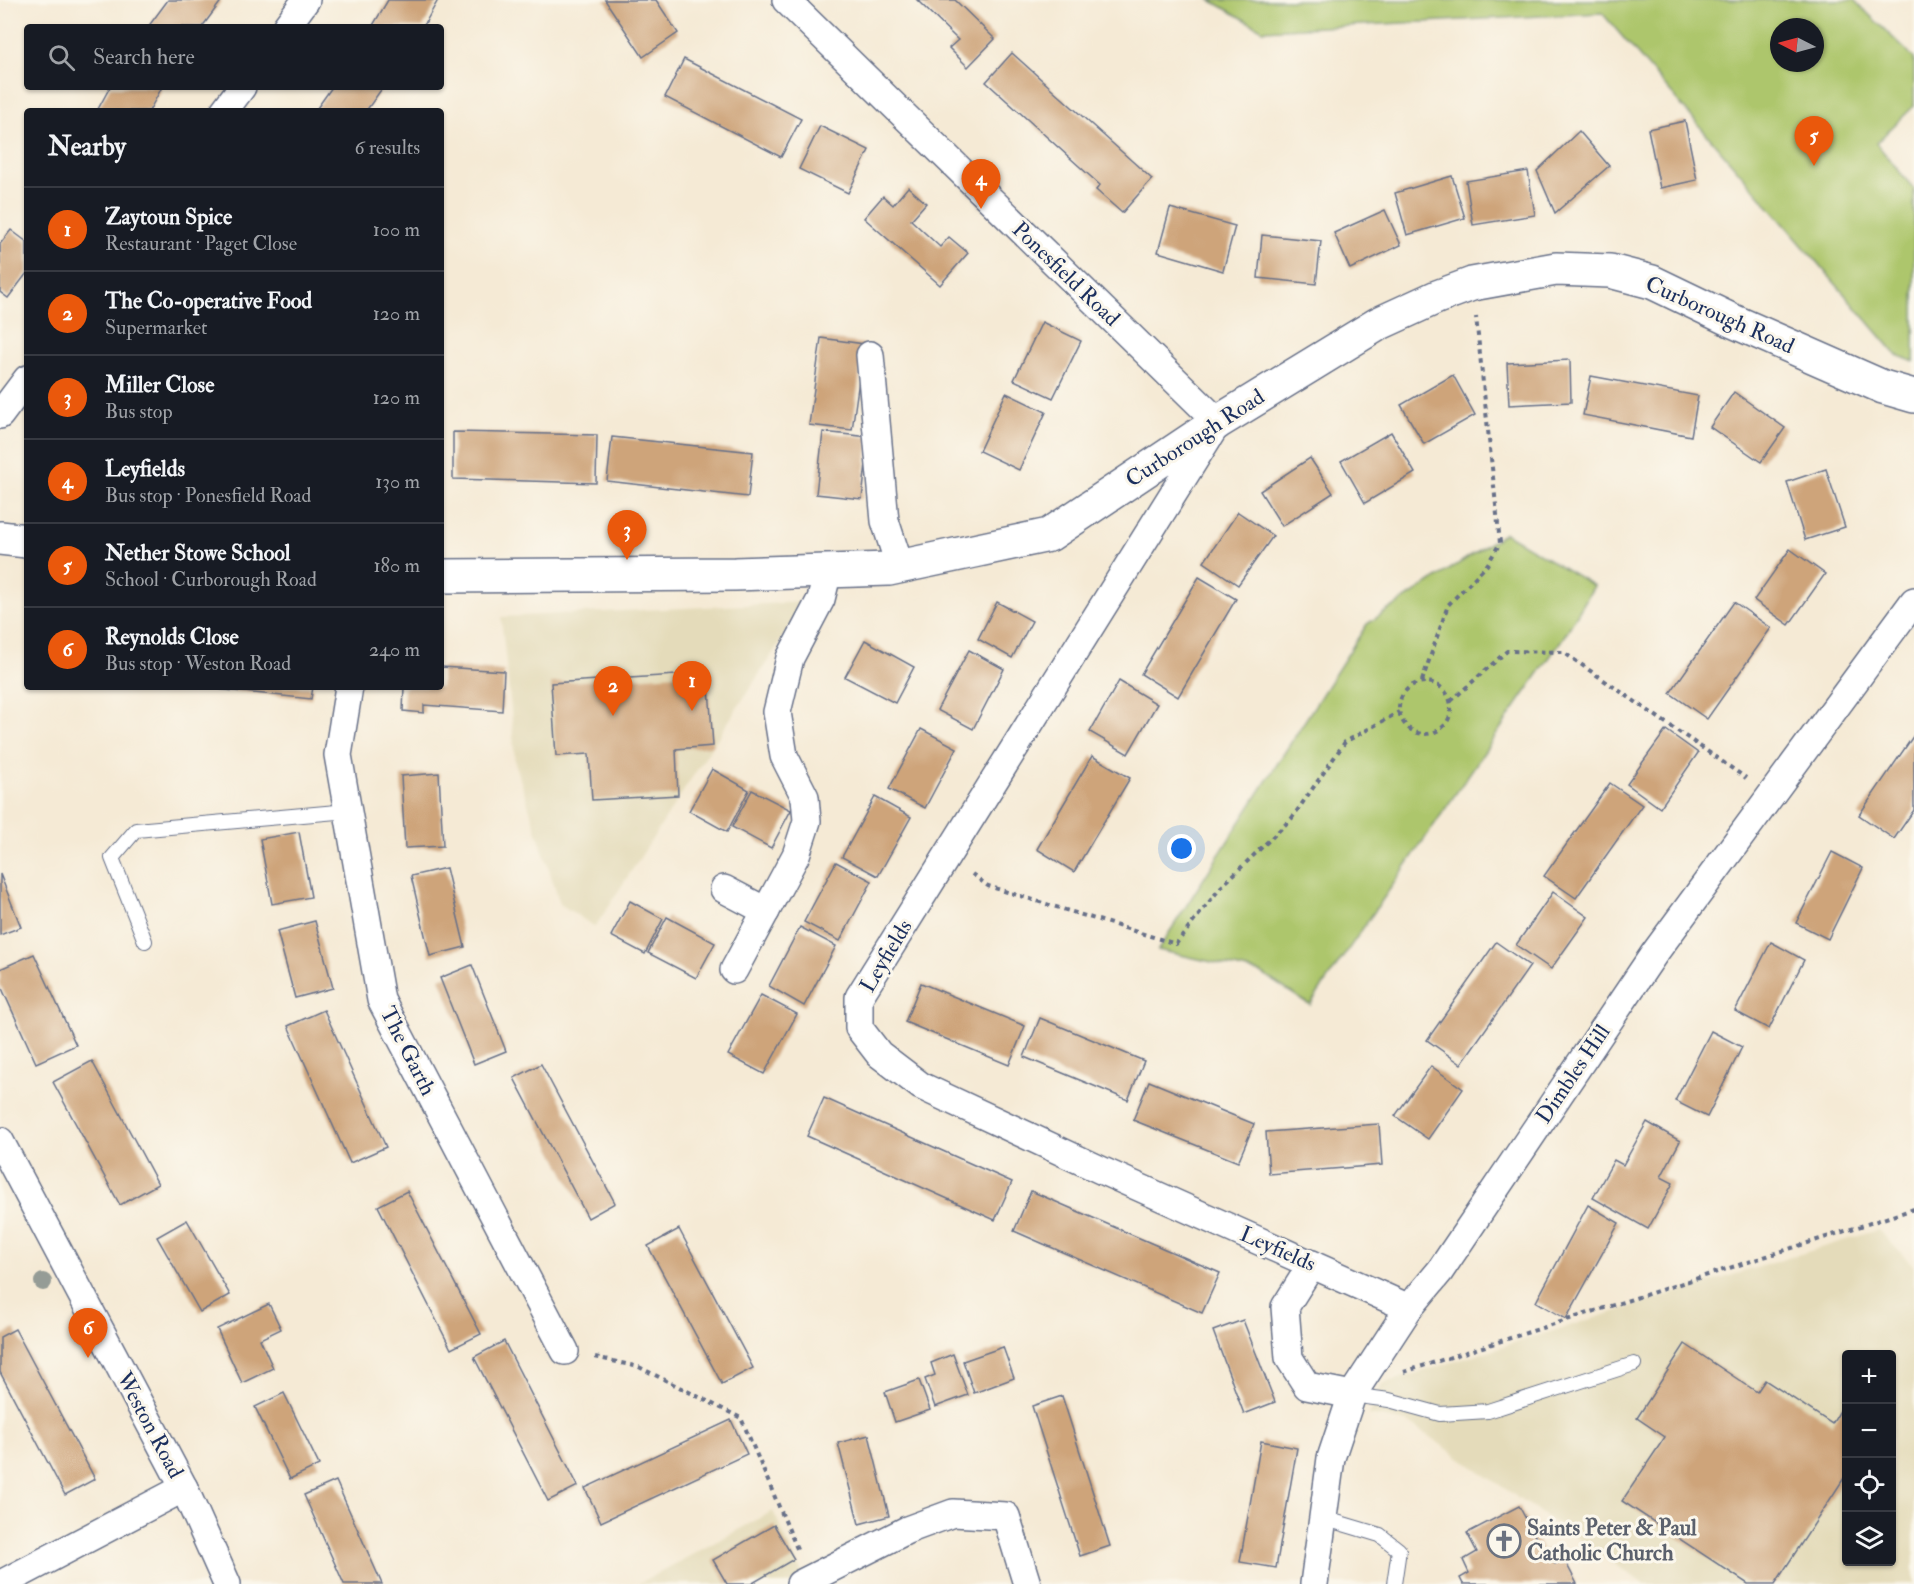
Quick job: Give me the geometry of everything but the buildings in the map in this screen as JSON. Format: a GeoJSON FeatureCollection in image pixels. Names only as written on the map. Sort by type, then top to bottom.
{"type":"FeatureCollection","features":[{"type":"Feature","properties":{"kind":"street"},"geometry":{"type":"LineString","coordinates":[[288,24],[306,0]]}},
{"type":"Feature","properties":{"kind":"street","name":"Ponesfield Road"},"geometry":{"type":"LineString","coordinates":[[786,0],[1218,422]]}},
{"type":"Feature","properties":{"kind":"street"},"geometry":{"type":"LineString","coordinates":[[226,108],[240,90]]}},
{"type":"Feature","properties":{"kind":"street","name":"Curborough Road"},"geometry":{"type":"LineString","coordinates":[[444,576],[890,570],[1048,535],[1218,422],[1378,324],[1472,284],[1556,269],[1610,271],[1652,282],[1732,321],[1872,383],[1914,396]]}},
{"type":"Feature","properties":{"kind":"street"},"geometry":{"type":"LineString","coordinates":[[870,355],[885,521],[900,567]]}},
{"type":"Feature","properties":{"kind":"street"},"geometry":{"type":"LineString","coordinates":[[0,415],[24,382]]}},
{"type":"Feature","properties":{"kind":"street","name":"Leyfields"},"geometry":{"type":"LineString","coordinates":[[1218,422],[859,997],[859,1028],[879,1054],[921,1086],[1105,1172],[1409,1308]]}},
{"type":"Feature","properties":{"kind":"street"},"geometry":{"type":"LineString","coordinates":[[0,538],[24,541]]}},
{"type":"Feature","properties":{"kind":"street"},"geometry":{"type":"LineString","coordinates":[[734,970],[796,855],[807,821],[805,797],[784,756],[777,712],[790,658],[821,599],[828,571]]}},
{"type":"Feature","properties":{"kind":"street","name":"Dimbles Hill"},"geometry":{"type":"LineString","coordinates":[[1314,1584],[1331,1458],[1352,1395],[1409,1308],[1440,1271],[1654,954],[1914,601]]}},
{"type":"Feature","properties":{"kind":"street","name":"The Garth"},"geometry":{"type":"LineString","coordinates":[[349,690],[338,755],[381,1000],[565,1351]]}},
{"type":"Feature","properties":{"kind":"street"},"geometry":{"type":"LineString","coordinates":[[724,889],[766,911]]}},
{"type":"Feature","properties":{"kind":"street","name":"Weston Road"},"geometry":{"type":"LineString","coordinates":[[0,1141],[6,1171],[184,1488],[227,1584]]}},
{"type":"Feature","properties":{"kind":"street"},"geometry":{"type":"LineString","coordinates":[[1312,1264],[1285,1307],[1289,1358],[1307,1386],[1352,1395]]}},
{"type":"Feature","properties":{"kind":"street"},"geometry":{"type":"LineString","coordinates":[[2,1584],[184,1488]]}},
{"type":"Feature","properties":{"kind":"street"},"geometry":{"type":"LineString","coordinates":[[805,1582],[907,1530],[953,1513],[1006,1516],[1027,1584]]}},
{"type":"Feature","properties":{"kind":"lane"},"geometry":{"type":"LineString","coordinates":[[145,941],[112,858],[136,830],[348,811]]}},
{"type":"Feature","properties":{"kind":"lane"},"geometry":{"type":"LineString","coordinates":[[1352,1395],[1389,1400],[1440,1414],[1488,1411],[1634,1364]]}},
{"type":"Feature","properties":{"kind":"lane"},"geometry":{"type":"LineString","coordinates":[[1323,1518],[1380,1535],[1399,1550],[1394,1584]]}},
{"type":"Feature","properties":{"kind":"path"},"geometry":{"type":"LineString","coordinates":[[1422,681],[1448,605],[1487,565],[1500,543],[1472,284]]}},
{"type":"Feature","properties":{"kind":"path"},"geometry":{"type":"LineString","coordinates":[[1451,701],[1507,651],[1563,652],[1771,795]]}},
{"type":"Feature","properties":{"kind":"path"},"geometry":{"type":"LineString","coordinates":[[1422,681],[1435,683],[1445,690],[1451,701],[1451,714],[1446,725],[1436,732],[1424,735],[1412,732],[1403,723],[1399,712],[1400,698],[1409,687],[1422,681]]}},
{"type":"Feature","properties":{"kind":"path"},"geometry":{"type":"LineString","coordinates":[[948,855],[988,886],[1176,944],[1221,887],[1292,818],[1344,742],[1399,712]]}},
{"type":"Feature","properties":{"kind":"path"},"geometry":{"type":"LineString","coordinates":[[1389,1400],[1392,1376],[1914,1209]]}},
{"type":"Feature","properties":{"kind":"path"},"geometry":{"type":"LineString","coordinates":[[565,1351],[639,1367],[741,1418],[805,1582]]}},
{"type":"Feature","properties":{"kind":"shaded area"},"geometry":{"type":"Polygon","coordinates":[[[806,602],[595,927],[560,904],[515,763],[501,617],[806,602]]]}},
{"type":"Feature","properties":{"kind":"shaded area"},"geometry":{"type":"Polygon","coordinates":[[[1878,1230],[1914,1266],[1914,1584],[1644,1584],[1408,1422],[1369,1415],[1382,1384],[1878,1230]]]}},
{"type":"Feature","properties":{"kind":"shaded area"},"geometry":{"type":"Polygon","coordinates":[[[773,1511],[807,1584],[638,1584],[773,1511]]]}},
{"type":"Feature","properties":{"kind":"green space"},"geometry":{"type":"Polygon","coordinates":[[[1210,0],[1854,0],[1914,58],[1914,106],[1876,143],[1914,189],[1914,362],[1897,355],[1602,13],[1263,30],[1210,0]]]}},
{"type":"Feature","properties":{"kind":"green space"},"geometry":{"type":"Polygon","coordinates":[[[1505,533],[1594,586],[1565,635],[1310,1005],[1261,973],[1158,950],[1367,624],[1505,533]]]}},
{"type":"Feature","properties":{"kind":"place","name":"Nether Stowe School"},"geometry":{"type":"Point","coordinates":[1814,166]}},
{"type":"Feature","properties":{"kind":"place","name":"Leyfields"},"geometry":{"type":"Point","coordinates":[981,209]}},
{"type":"Feature","properties":{"kind":"place","name":"Miller Close"},"geometry":{"type":"Point","coordinates":[627,560]}},
{"type":"Feature","properties":{"kind":"place","name":"Zaytoun Spice"},"geometry":{"type":"Point","coordinates":[692,711]}},
{"type":"Feature","properties":{"kind":"place","name":"The Co-operative Food"},"geometry":{"type":"Point","coordinates":[613,716]}},
{"type":"Feature","properties":{"kind":"place","name":"Reynolds Close"},"geometry":{"type":"Point","coordinates":[88,1358]}},
{"type":"Feature","properties":{"kind":"place","name":"Saints Peter & Paul Catholic Church"},"geometry":{"type":"Point","coordinates":[1504,1541]}}]}
